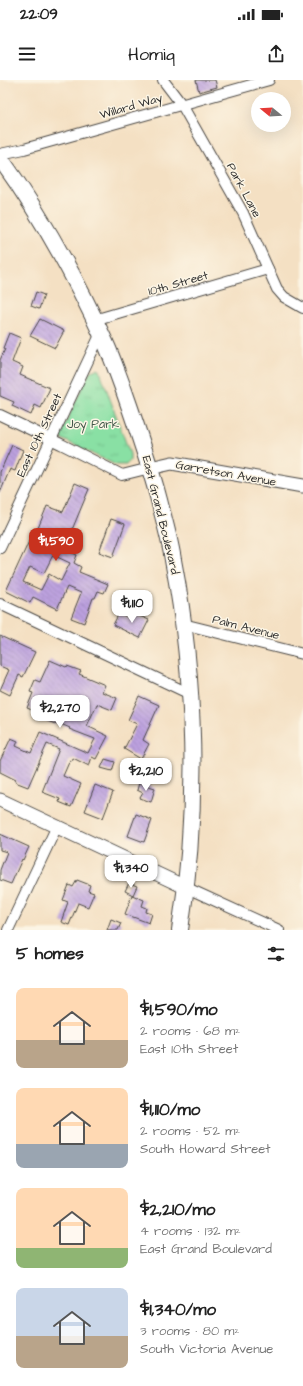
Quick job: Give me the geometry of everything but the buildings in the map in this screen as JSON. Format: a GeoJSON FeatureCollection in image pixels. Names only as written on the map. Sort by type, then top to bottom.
{"type":"FeatureCollection","features":[{"type":"Feature","properties":{"kind":"main road","name":"East Grand Boulevard"},"geometry":{"type":"LineString","coordinates":[[0,158],[53,241],[98,327],[130,407],[150,468],[171,548],[183,624],[190,694],[192,746],[192,792],[185,887],[180,930]]}},
{"type":"Feature","properties":{"kind":"street","name":"Park Lane"},"geometry":{"type":"LineString","coordinates":[[163,80],[182,105],[242,213],[277,289],[284,298],[303,308]]}},
{"type":"Feature","properties":{"kind":"street","name":"Willard Way"},"geometry":{"type":"LineString","coordinates":[[0,154],[24,149],[269,80]]}},
{"type":"Feature","properties":{"kind":"street","name":"10th Street"},"geometry":{"type":"LineString","coordinates":[[98,327],[268,269]]}},
{"type":"Feature","properties":{"kind":"street","name":"East 10th Street"},"geometry":{"type":"LineString","coordinates":[[0,548],[52,439],[98,327]]}},
{"type":"Feature","properties":{"kind":"street"},"geometry":{"type":"LineString","coordinates":[[0,415],[52,439],[122,475],[150,468]]}},
{"type":"Feature","properties":{"kind":"street","name":"Garretson Avenue"},"geometry":{"type":"LineString","coordinates":[[150,468],[172,463],[303,486]]}},
{"type":"Feature","properties":{"kind":"street"},"geometry":{"type":"LineString","coordinates":[[0,604],[190,694]]}},
{"type":"Feature","properties":{"kind":"street","name":"Palm Avenue"},"geometry":{"type":"LineString","coordinates":[[183,624],[303,654]]}},
{"type":"Feature","properties":{"kind":"street"},"geometry":{"type":"LineString","coordinates":[[0,800],[279,930]]}},
{"type":"Feature","properties":{"kind":"street"},"geometry":{"type":"LineString","coordinates":[[8,930],[57,826]]}},
{"type":"Feature","properties":{"kind":"green space","name":"Joy Park"},"geometry":{"type":"Polygon","coordinates":[[[97,369],[100,370],[130,454],[130,461],[126,465],[116,465],[62,439],[60,435],[89,373],[97,369]]]}}]}
